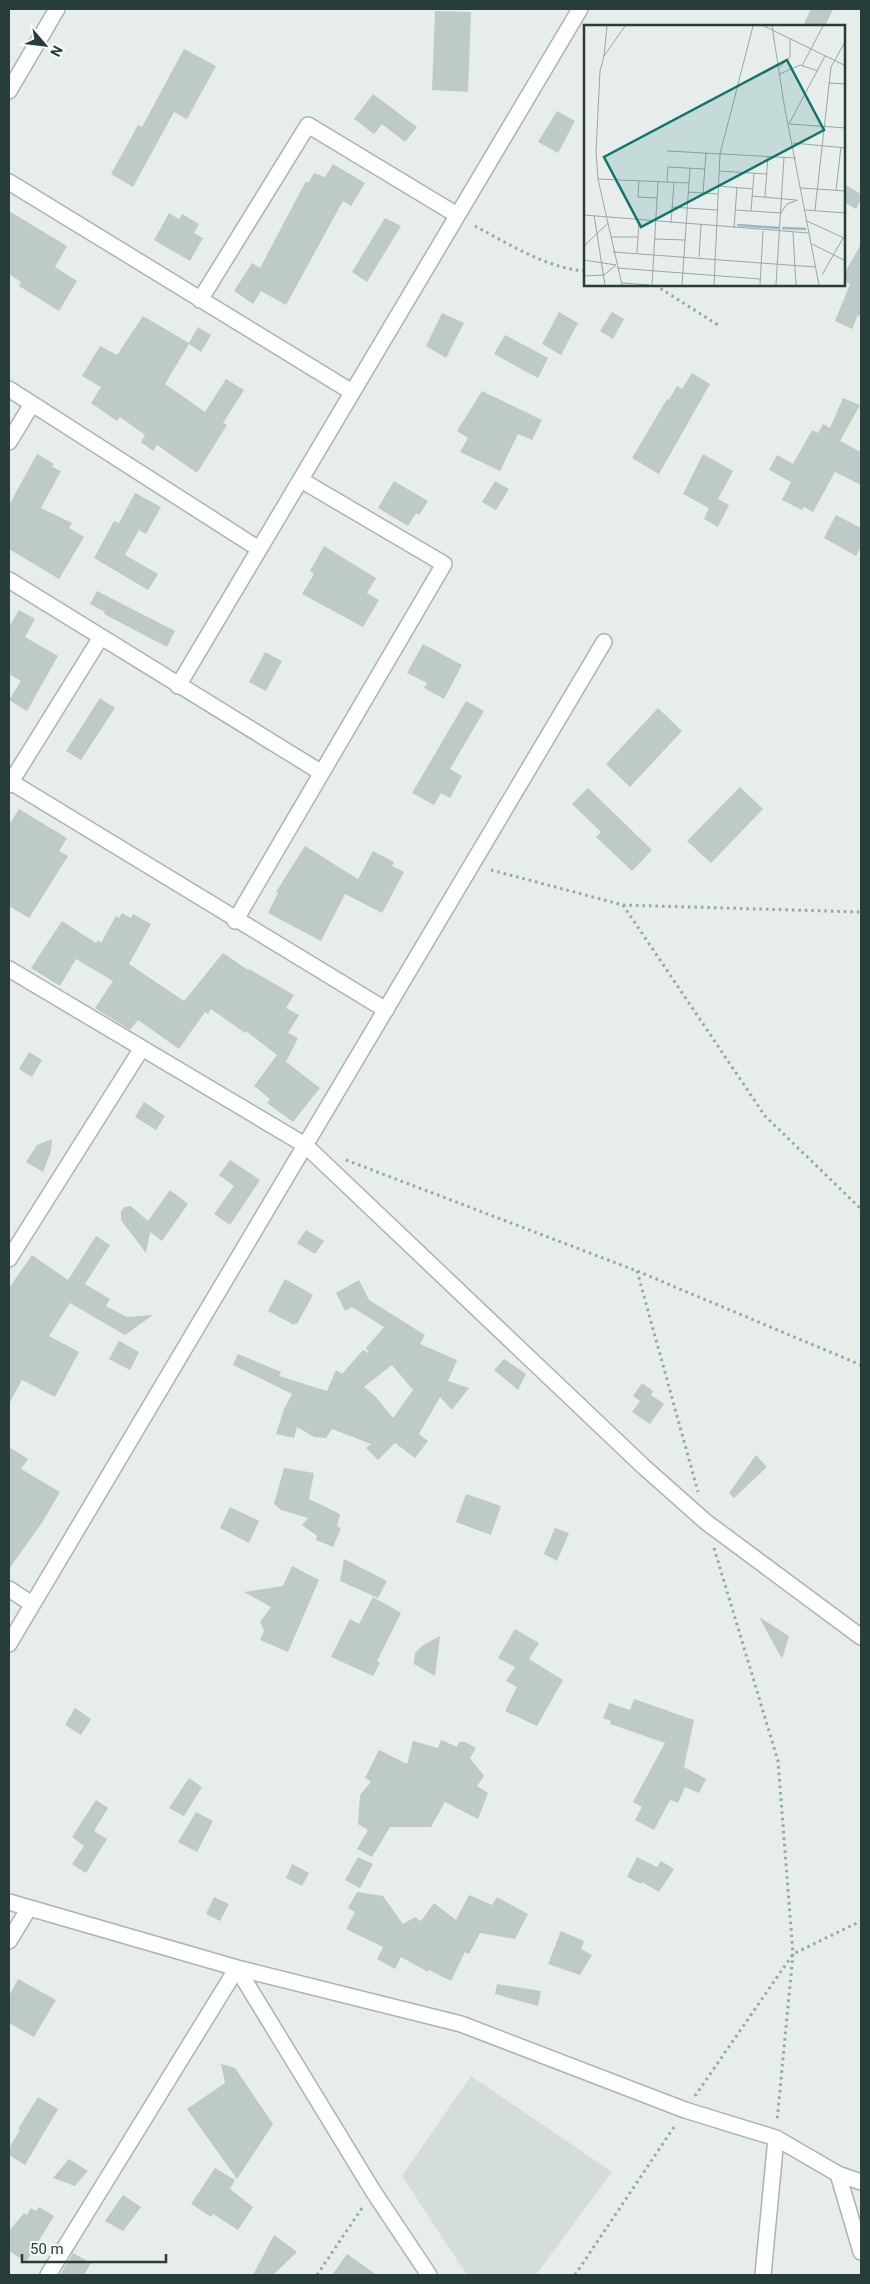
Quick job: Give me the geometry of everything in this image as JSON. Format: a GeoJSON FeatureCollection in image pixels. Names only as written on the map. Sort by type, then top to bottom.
{"type":"FeatureCollection","features":[{"type":"Feature","properties":{"kind":"street"},"geometry":{"type":"LineString","coordinates":[[9,91],[57,9]]}},
{"type":"Feature","properties":{"kind":"street"},"geometry":{"type":"LineString","coordinates":[[178,686],[580,9]]}},
{"type":"Feature","properties":{"kind":"street"},"geometry":{"type":"LineString","coordinates":[[200,300],[308,125],[457,215]]}},
{"type":"Feature","properties":{"kind":"street"},"geometry":{"type":"LineString","coordinates":[[9,182],[352,392]]}},
{"type":"Feature","properties":{"kind":"street"},"geometry":{"type":"LineString","coordinates":[[9,389],[259,549]]}},
{"type":"Feature","properties":{"kind":"street"},"geometry":{"type":"LineString","coordinates":[[9,442],[32,404]]}},
{"type":"Feature","properties":{"kind":"street"},"geometry":{"type":"LineString","coordinates":[[236,920],[444,564],[301,480]]}},
{"type":"Feature","properties":{"kind":"street"},"geometry":{"type":"LineString","coordinates":[[9,580],[178,686],[322,773]]}},
{"type":"Feature","properties":{"kind":"street"},"geometry":{"type":"LineString","coordinates":[[101,637],[10,784],[386,1010]]}},
{"type":"Feature","properties":{"kind":"street"},"geometry":{"type":"LineString","coordinates":[[9,1644],[604,642]]}},
{"type":"Feature","properties":{"kind":"street"},"geometry":{"type":"LineString","coordinates":[[9,969],[305,1145],[644,1467],[706,1522],[861,1637]]}},
{"type":"Feature","properties":{"kind":"street"},"geometry":{"type":"LineString","coordinates":[[9,1259],[142,1048]]}},
{"type":"Feature","properties":{"kind":"street"},"geometry":{"type":"LineString","coordinates":[[9,1589],[32,1604]]}},
{"type":"Feature","properties":{"kind":"street"},"geometry":{"type":"LineString","coordinates":[[9,1902],[237,1968],[461,2024],[685,2110],[776,2138],[838,2174],[861,2182]]}},
{"type":"Feature","properties":{"kind":"street"},"geometry":{"type":"LineString","coordinates":[[9,1941],[29,1908]]}},
{"type":"Feature","properties":{"kind":"street"},"geometry":{"type":"LineString","coordinates":[[237,1968],[374,2191],[429,2275]]}},
{"type":"Feature","properties":{"kind":"street"},"geometry":{"type":"LineString","coordinates":[[48,2275],[237,1968]]}},
{"type":"Feature","properties":{"kind":"street"},"geometry":{"type":"LineString","coordinates":[[763,2275],[776,2138]]}},
{"type":"Feature","properties":{"kind":"street"},"geometry":{"type":"LineString","coordinates":[[838,2174],[861,2252]]}},
{"type":"Feature","properties":{"kind":"path"},"geometry":{"type":"LineString","coordinates":[[475,226],[518,249],[566,269],[584,271]]}},
{"type":"Feature","properties":{"kind":"path"},"geometry":{"type":"LineString","coordinates":[[656,286],[718,326]]}},
{"type":"Feature","properties":{"kind":"path"},"geometry":{"type":"LineString","coordinates":[[491,870],[623,905],[861,912]]}},
{"type":"Feature","properties":{"kind":"path"},"geometry":{"type":"LineString","coordinates":[[623,905],[765,1116],[861,1209]]}},
{"type":"Feature","properties":{"kind":"path"},"geometry":{"type":"LineString","coordinates":[[342,1159],[637,1271],[861,1365]]}},
{"type":"Feature","properties":{"kind":"path"},"geometry":{"type":"LineString","coordinates":[[637,1271],[698,1494]]}},
{"type":"Feature","properties":{"kind":"path"},"geometry":{"type":"LineString","coordinates":[[706,1522],[778,1761],[793,1954],[776,2138]]}},
{"type":"Feature","properties":{"kind":"path"},"geometry":{"type":"LineString","coordinates":[[575,2275],[685,2110],[793,1954],[861,1921]]}},
{"type":"Feature","properties":{"kind":"path"},"geometry":{"type":"LineString","coordinates":[[317,2275],[374,2191]]}},
{"type":"Feature","properties":{"kind":"shaded area"},"geometry":{"type":"Polygon","coordinates":[[[471,2076],[612,2172],[536,2275],[467,2275],[402,2176],[471,2076]]]}},
{"type":"Feature","properties":{"kind":"building"},"geometry":{"type":"Polygon","coordinates":[[[811,9],[833,9],[825,25],[803,25],[811,9]]]}},
{"type":"Feature","properties":{"kind":"building"},"geometry":{"type":"Polygon","coordinates":[[[435,11],[471,12],[468,92],[432,90],[435,11]]]}},
{"type":"Feature","properties":{"kind":"building"},"geometry":{"type":"Polygon","coordinates":[[[184,49],[216,66],[187,119],[174,112],[133,187],[111,174],[138,125],[142,127],[184,49]]]}},
{"type":"Feature","properties":{"kind":"building"},"geometry":{"type":"Polygon","coordinates":[[[373,94],[417,127],[405,142],[382,124],[374,134],[354,119],[373,94]]]}},
{"type":"Feature","properties":{"kind":"building"},"geometry":{"type":"Polygon","coordinates":[[[557,111],[575,121],[558,153],[538,142],[557,111]]]}},
{"type":"Feature","properties":{"kind":"building"},"geometry":{"type":"Polygon","coordinates":[[[333,164],[365,183],[351,206],[343,201],[286,305],[261,291],[253,304],[234,291],[252,263],[260,268],[306,181],[308,183],[314,173],[325,177],[333,164]]]}},
{"type":"Feature","properties":{"kind":"building"},"geometry":{"type":"Polygon","coordinates":[[[845,185],[861,194],[861,199],[856,209],[845,203],[845,185]]]}},
{"type":"Feature","properties":{"kind":"building"},"geometry":{"type":"Polygon","coordinates":[[[9,211],[67,246],[55,267],[77,281],[59,311],[19,286],[21,282],[9,274],[9,211]]]}},
{"type":"Feature","properties":{"kind":"building"},"geometry":{"type":"Polygon","coordinates":[[[169,213],[179,219],[182,214],[199,224],[194,233],[203,238],[190,261],[154,240],[169,213]]]}},
{"type":"Feature","properties":{"kind":"building"},"geometry":{"type":"Polygon","coordinates":[[[385,218],[401,226],[367,282],[352,272],[385,218]]]}},
{"type":"Feature","properties":{"kind":"building"},"geometry":{"type":"Polygon","coordinates":[[[861,244],[861,317],[858,315],[852,329],[835,321],[850,284],[845,282],[845,272],[861,244]]]}},
{"type":"Feature","properties":{"kind":"building"},"geometry":{"type":"Polygon","coordinates":[[[559,312],[578,323],[561,355],[542,344],[559,312]]]}},
{"type":"Feature","properties":{"kind":"building"},"geometry":{"type":"Polygon","coordinates":[[[612,312],[624,319],[613,339],[600,331],[612,312]]]}},
{"type":"Feature","properties":{"kind":"building"},"geometry":{"type":"Polygon","coordinates":[[[442,313],[464,323],[446,358],[426,346],[442,313]]]}},
{"type":"Feature","properties":{"kind":"building"},"geometry":{"type":"Polygon","coordinates":[[[143,316],[189,343],[198,327],[211,335],[201,352],[189,344],[165,384],[205,412],[226,379],[244,390],[223,423],[227,425],[197,473],[157,445],[153,451],[141,442],[145,435],[120,417],[117,421],[91,403],[101,387],[82,376],[100,346],[117,355],[143,316]]]}},
{"type":"Feature","properties":{"kind":"building"},"geometry":{"type":"Polygon","coordinates":[[[505,335],[548,358],[538,378],[494,354],[505,335]]]}},
{"type":"Feature","properties":{"kind":"building"},"geometry":{"type":"Polygon","coordinates":[[[692,373],[710,384],[659,474],[632,458],[667,399],[669,400],[677,386],[682,389],[692,373]]]}},
{"type":"Feature","properties":{"kind":"building"},"geometry":{"type":"Polygon","coordinates":[[[482,391],[542,420],[532,440],[518,434],[500,471],[460,452],[468,438],[457,431],[482,391]]]}},
{"type":"Feature","properties":{"kind":"building"},"geometry":{"type":"Polygon","coordinates":[[[843,398],[860,405],[840,441],[861,452],[861,485],[835,472],[813,512],[804,507],[802,510],[782,500],[791,482],[769,470],[777,455],[793,464],[812,430],[818,433],[823,424],[830,428],[843,398]]]}},
{"type":"Feature","properties":{"kind":"building"},"geometry":{"type":"Polygon","coordinates":[[[37,454],[54,464],[52,467],[61,471],[41,508],[72,523],[69,528],[84,537],[59,579],[9,549],[9,505],[37,454]]]}},
{"type":"Feature","properties":{"kind":"building"},"geometry":{"type":"Polygon","coordinates":[[[703,454],[733,471],[718,499],[729,505],[718,527],[704,519],[709,508],[683,494],[703,454]]]}},
{"type":"Feature","properties":{"kind":"building"},"geometry":{"type":"Polygon","coordinates":[[[394,481],[428,501],[419,515],[416,513],[408,526],[378,508],[394,481]]]}},
{"type":"Feature","properties":{"kind":"building"},"geometry":{"type":"Polygon","coordinates":[[[495,481],[509,489],[496,510],[482,502],[495,481]]]}},
{"type":"Feature","properties":{"kind":"building"},"geometry":{"type":"Polygon","coordinates":[[[135,493],[161,507],[146,534],[139,530],[125,555],[158,574],[148,590],[94,558],[114,521],[119,523],[135,493]]]}},
{"type":"Feature","properties":{"kind":"building"},"geometry":{"type":"Polygon","coordinates":[[[836,515],[861,528],[861,546],[856,556],[824,538],[836,515]]]}},
{"type":"Feature","properties":{"kind":"building"},"geometry":{"type":"Polygon","coordinates":[[[324,546],[376,578],[367,593],[379,600],[363,627],[302,594],[314,574],[310,571],[324,546]]]}},
{"type":"Feature","properties":{"kind":"building"},"geometry":{"type":"Polygon","coordinates":[[[97,591],[175,631],[167,647],[104,614],[105,612],[90,604],[97,591]]]}},
{"type":"Feature","properties":{"kind":"building"},"geometry":{"type":"Polygon","coordinates":[[[19,610],[35,619],[25,637],[58,656],[27,711],[9,700],[21,681],[9,674],[9,627],[19,610]]]}},
{"type":"Feature","properties":{"kind":"building"},"geometry":{"type":"Polygon","coordinates":[[[423,644],[462,665],[444,699],[424,688],[427,683],[407,673],[423,644]]]}},
{"type":"Feature","properties":{"kind":"building"},"geometry":{"type":"Polygon","coordinates":[[[265,652],[282,661],[266,691],[249,682],[265,652]]]}},
{"type":"Feature","properties":{"kind":"building"},"geometry":{"type":"Polygon","coordinates":[[[100,698],[115,708],[81,760],[66,751],[100,698]]]}},
{"type":"Feature","properties":{"kind":"building"},"geometry":{"type":"Polygon","coordinates":[[[466,701],[484,711],[450,769],[462,776],[450,798],[441,793],[434,805],[412,793],[466,701]]]}},
{"type":"Feature","properties":{"kind":"building"},"geometry":{"type":"Polygon","coordinates":[[[658,708],[682,731],[630,787],[606,764],[658,708]]]}},
{"type":"Feature","properties":{"kind":"building"},"geometry":{"type":"Polygon","coordinates":[[[740,787],[763,809],[711,863],[687,841],[740,787]]]}},
{"type":"Feature","properties":{"kind":"building"},"geometry":{"type":"Polygon","coordinates":[[[588,788],[652,850],[632,871],[596,837],[601,832],[572,804],[588,788]]]}},
{"type":"Feature","properties":{"kind":"building"},"geometry":{"type":"Polygon","coordinates":[[[19,809],[67,838],[59,851],[68,856],[29,918],[9,906],[9,825],[19,809]]]}},
{"type":"Feature","properties":{"kind":"building"},"geometry":{"type":"Polygon","coordinates":[[[305,846],[358,879],[373,851],[394,862],[392,866],[404,872],[382,913],[345,894],[321,941],[268,913],[278,893],[276,892],[305,846]]]}},
{"type":"Feature","properties":{"kind":"building"},"geometry":{"type":"Polygon","coordinates":[[[122,913],[131,918],[133,914],[151,924],[129,964],[184,1001],[223,953],[248,970],[294,995],[286,1008],[299,1015],[288,1033],[298,1038],[286,1062],[246,1031],[245,1033],[211,1009],[208,1014],[205,1012],[179,1049],[138,1020],[130,1030],[95,1008],[113,981],[76,959],[60,986],[31,968],[62,921],[96,943],[98,940],[101,943],[116,916],[119,918],[122,913]]]}},
{"type":"Feature","properties":{"kind":"building"},"geometry":{"type":"Polygon","coordinates":[[[29,1052],[42,1060],[32,1077],[19,1069],[29,1052]]]}},
{"type":"Feature","properties":{"kind":"building"},"geometry":{"type":"Polygon","coordinates":[[[277,1055],[320,1088],[293,1122],[267,1103],[270,1099],[254,1086],[277,1055]]]}},
{"type":"Feature","properties":{"kind":"building"},"geometry":{"type":"Polygon","coordinates":[[[144,1102],[165,1116],[156,1130],[135,1117],[144,1102]]]}},
{"type":"Feature","properties":{"kind":"building"},"geometry":{"type":"Polygon","coordinates":[[[52,1139],[51,1151],[43,1172],[26,1162],[37,1145],[52,1139]]]}},
{"type":"Feature","properties":{"kind":"building"},"geometry":{"type":"Polygon","coordinates":[[[230,1160],[260,1180],[230,1225],[214,1214],[234,1186],[219,1175],[230,1160]]]}},
{"type":"Feature","properties":{"kind":"building"},"geometry":{"type":"Polygon","coordinates":[[[170,1190],[188,1204],[162,1241],[150,1232],[146,1253],[121,1220],[121,1211],[125,1207],[131,1206],[148,1221],[170,1190]]]}},
{"type":"Feature","properties":{"kind":"building"},"geometry":{"type":"Polygon","coordinates":[[[306,1230],[324,1241],[315,1254],[297,1243],[306,1230]]]}},
{"type":"Feature","properties":{"kind":"building"},"geometry":{"type":"Polygon","coordinates":[[[96,1236],[110,1245],[85,1284],[110,1299],[106,1306],[127,1317],[153,1315],[125,1335],[70,1303],[49,1336],[79,1352],[55,1397],[22,1380],[9,1404],[9,1288],[32,1255],[68,1280],[96,1236]]]}},
{"type":"Feature","properties":{"kind":"building"},"geometry":{"type":"Polygon","coordinates":[[[285,1279],[313,1295],[297,1324],[295,1323],[294,1325],[268,1311],[285,1279]]]}},
{"type":"Feature","properties":{"kind":"building"},"geometry":{"type":"Polygon","coordinates":[[[359,1280],[369,1300],[425,1335],[420,1344],[457,1360],[448,1381],[469,1388],[452,1410],[440,1397],[419,1434],[428,1441],[415,1458],[395,1443],[378,1460],[366,1448],[371,1444],[332,1429],[326,1438],[314,1437],[297,1427],[294,1438],[276,1434],[284,1409],[292,1394],[233,1365],[238,1354],[281,1372],[279,1376],[327,1391],[336,1370],[342,1374],[363,1350],[369,1353],[366,1348],[384,1327],[352,1307],[345,1311],[336,1293],[359,1280]],[[392,1365],[364,1387],[376,1397],[393,1418],[413,1390],[392,1365]]]}},
{"type":"Feature","properties":{"kind":"building"},"geometry":{"type":"Polygon","coordinates":[[[119,1341],[139,1352],[130,1370],[109,1359],[119,1341]]]}},
{"type":"Feature","properties":{"kind":"building"},"geometry":{"type":"Polygon","coordinates":[[[504,1359],[526,1374],[518,1390],[494,1370],[504,1359]]]}},
{"type":"Feature","properties":{"kind":"building"},"geometry":{"type":"Polygon","coordinates":[[[642,1383],[653,1391],[651,1395],[664,1404],[650,1424],[632,1412],[640,1401],[633,1396],[642,1383]]]}},
{"type":"Feature","properties":{"kind":"building"},"geometry":{"type":"Polygon","coordinates":[[[9,1447],[28,1459],[21,1469],[60,1492],[43,1521],[9,1569],[9,1447]]]}},
{"type":"Feature","properties":{"kind":"building"},"geometry":{"type":"Polygon","coordinates":[[[756,1455],[767,1467],[734,1498],[729,1493],[756,1455]]]}},
{"type":"Feature","properties":{"kind":"building"},"geometry":{"type":"Polygon","coordinates":[[[284,1468],[314,1473],[309,1499],[340,1514],[337,1526],[341,1528],[333,1547],[316,1540],[317,1536],[302,1525],[308,1518],[281,1510],[274,1504],[284,1468]]]}},
{"type":"Feature","properties":{"kind":"building"},"geometry":{"type":"Polygon","coordinates":[[[466,1494],[501,1506],[491,1535],[456,1522],[466,1494]]]}},
{"type":"Feature","properties":{"kind":"building"},"geometry":{"type":"Polygon","coordinates":[[[230,1507],[259,1521],[249,1543],[220,1528],[230,1507]]]}},
{"type":"Feature","properties":{"kind":"building"},"geometry":{"type":"Polygon","coordinates":[[[555,1528],[569,1533],[557,1561],[544,1554],[555,1528]]]}},
{"type":"Feature","properties":{"kind":"building"},"geometry":{"type":"Polygon","coordinates":[[[344,1559],[387,1581],[378,1598],[340,1581],[344,1559]]]}},
{"type":"Feature","properties":{"kind":"building"},"geometry":{"type":"Polygon","coordinates":[[[292,1566],[319,1580],[288,1652],[260,1640],[264,1631],[260,1622],[271,1607],[244,1592],[283,1586],[292,1566]]]}},
{"type":"Feature","properties":{"kind":"building"},"geometry":{"type":"Polygon","coordinates":[[[373,1597],[401,1613],[377,1661],[380,1663],[373,1676],[331,1657],[350,1619],[359,1624],[373,1597]]]}},
{"type":"Feature","properties":{"kind":"building"},"geometry":{"type":"Polygon","coordinates":[[[759,1617],[789,1636],[782,1659],[759,1617]]]}},
{"type":"Feature","properties":{"kind":"building"},"geometry":{"type":"Polygon","coordinates":[[[515,1629],[539,1643],[529,1659],[563,1680],[537,1726],[505,1711],[517,1687],[506,1681],[515,1667],[498,1658],[515,1629]]]}},
{"type":"Feature","properties":{"kind":"building"},"geometry":{"type":"Polygon","coordinates":[[[440,1636],[435,1676],[414,1664],[415,1653],[423,1645],[440,1636]]]}},
{"type":"Feature","properties":{"kind":"building"},"geometry":{"type":"Polygon","coordinates":[[[634,1699],[694,1720],[684,1767],[706,1779],[699,1793],[685,1787],[678,1803],[670,1800],[654,1830],[635,1820],[642,1807],[633,1802],[665,1743],[610,1724],[611,1721],[603,1718],[609,1703],[630,1710],[634,1699]]]}},
{"type":"Feature","properties":{"kind":"building"},"geometry":{"type":"Polygon","coordinates":[[[75,1708],[91,1719],[81,1735],[65,1725],[75,1708]]]}},
{"type":"Feature","properties":{"kind":"building"},"geometry":{"type":"Polygon","coordinates":[[[441,1740],[457,1747],[459,1742],[465,1742],[476,1748],[470,1758],[484,1776],[477,1786],[488,1793],[478,1819],[445,1802],[431,1827],[390,1827],[372,1857],[357,1849],[368,1830],[358,1824],[360,1795],[371,1782],[365,1778],[379,1750],[407,1764],[413,1741],[438,1748],[441,1740]]]}},
{"type":"Feature","properties":{"kind":"building"},"geometry":{"type":"Polygon","coordinates":[[[189,1778],[202,1787],[184,1816],[169,1808],[189,1778]]]}},
{"type":"Feature","properties":{"kind":"building"},"geometry":{"type":"Polygon","coordinates":[[[96,1800],[108,1808],[94,1831],[107,1839],[86,1873],[72,1864],[84,1846],[72,1837],[96,1800]]]}},
{"type":"Feature","properties":{"kind":"building"},"geometry":{"type":"Polygon","coordinates":[[[196,1812],[213,1821],[197,1852],[178,1842],[196,1812]]]}},
{"type":"Feature","properties":{"kind":"building"},"geometry":{"type":"Polygon","coordinates":[[[358,1857],[373,1864],[360,1888],[345,1880],[358,1857]]]}},
{"type":"Feature","properties":{"kind":"building"},"geometry":{"type":"Polygon","coordinates":[[[637,1857],[657,1867],[661,1861],[674,1869],[659,1892],[642,1882],[641,1884],[627,1877],[637,1857]]]}},
{"type":"Feature","properties":{"kind":"building"},"geometry":{"type":"Polygon","coordinates":[[[292,1864],[309,1873],[302,1886],[286,1878],[292,1864]]]}},
{"type":"Feature","properties":{"kind":"building"},"geometry":{"type":"Polygon","coordinates":[[[357,1892],[383,1896],[403,1924],[415,1917],[421,1921],[434,1903],[456,1920],[469,1895],[492,1905],[497,1897],[528,1914],[515,1939],[480,1933],[469,1954],[465,1952],[451,1981],[429,1970],[428,1972],[401,1957],[395,1969],[377,1959],[383,1947],[346,1929],[355,1912],[348,1908],[357,1892]]]}},
{"type":"Feature","properties":{"kind":"building"},"geometry":{"type":"Polygon","coordinates":[[[214,1897],[229,1904],[220,1921],[206,1914],[214,1897]]]}},
{"type":"Feature","properties":{"kind":"building"},"geometry":{"type":"Polygon","coordinates":[[[561,1931],[584,1941],[581,1949],[592,1955],[580,1975],[548,1964],[561,1931]]]}},
{"type":"Feature","properties":{"kind":"building"},"geometry":{"type":"Polygon","coordinates":[[[18,1979],[56,2000],[34,2037],[9,2023],[9,1996],[18,1979]]]}},
{"type":"Feature","properties":{"kind":"building"},"geometry":{"type":"Polygon","coordinates":[[[497,1984],[541,1991],[538,2006],[495,1994],[497,1984]]]}},
{"type":"Feature","properties":{"kind":"building"},"geometry":{"type":"Polygon","coordinates":[[[221,2064],[235,2068],[273,2124],[237,2179],[187,2109],[225,2083],[221,2064]]]}},
{"type":"Feature","properties":{"kind":"building"},"geometry":{"type":"Polygon","coordinates":[[[38,2097],[58,2109],[25,2165],[9,2155],[9,2148],[20,2130],[18,2129],[38,2097]]]}},
{"type":"Feature","properties":{"kind":"building"},"geometry":{"type":"Polygon","coordinates":[[[69,2159],[88,2171],[75,2186],[53,2178],[69,2159]]]}},
{"type":"Feature","properties":{"kind":"building"},"geometry":{"type":"Polygon","coordinates":[[[215,2168],[235,2180],[230,2189],[253,2207],[238,2230],[213,2214],[211,2217],[191,2204],[215,2168]]]}},
{"type":"Feature","properties":{"kind":"building"},"geometry":{"type":"Polygon","coordinates":[[[123,2195],[141,2207],[123,2231],[105,2221],[123,2195]]]}},
{"type":"Feature","properties":{"kind":"building"},"geometry":{"type":"Polygon","coordinates":[[[39,2207],[54,2216],[26,2262],[9,2251],[9,2231],[24,2213],[27,2215],[31,2208],[36,2211],[39,2207]]]}},
{"type":"Feature","properties":{"kind":"building"},"geometry":{"type":"Polygon","coordinates":[[[274,2235],[297,2252],[273,2275],[253,2275],[274,2235]]]}},
{"type":"Feature","properties":{"kind":"building"},"geometry":{"type":"Polygon","coordinates":[[[73,2253],[91,2263],[84,2275],[60,2275],[73,2253]]]}},
{"type":"Feature","properties":{"kind":"building"},"geometry":{"type":"Polygon","coordinates":[[[347,2254],[377,2275],[332,2275],[347,2254]]]}}]}
